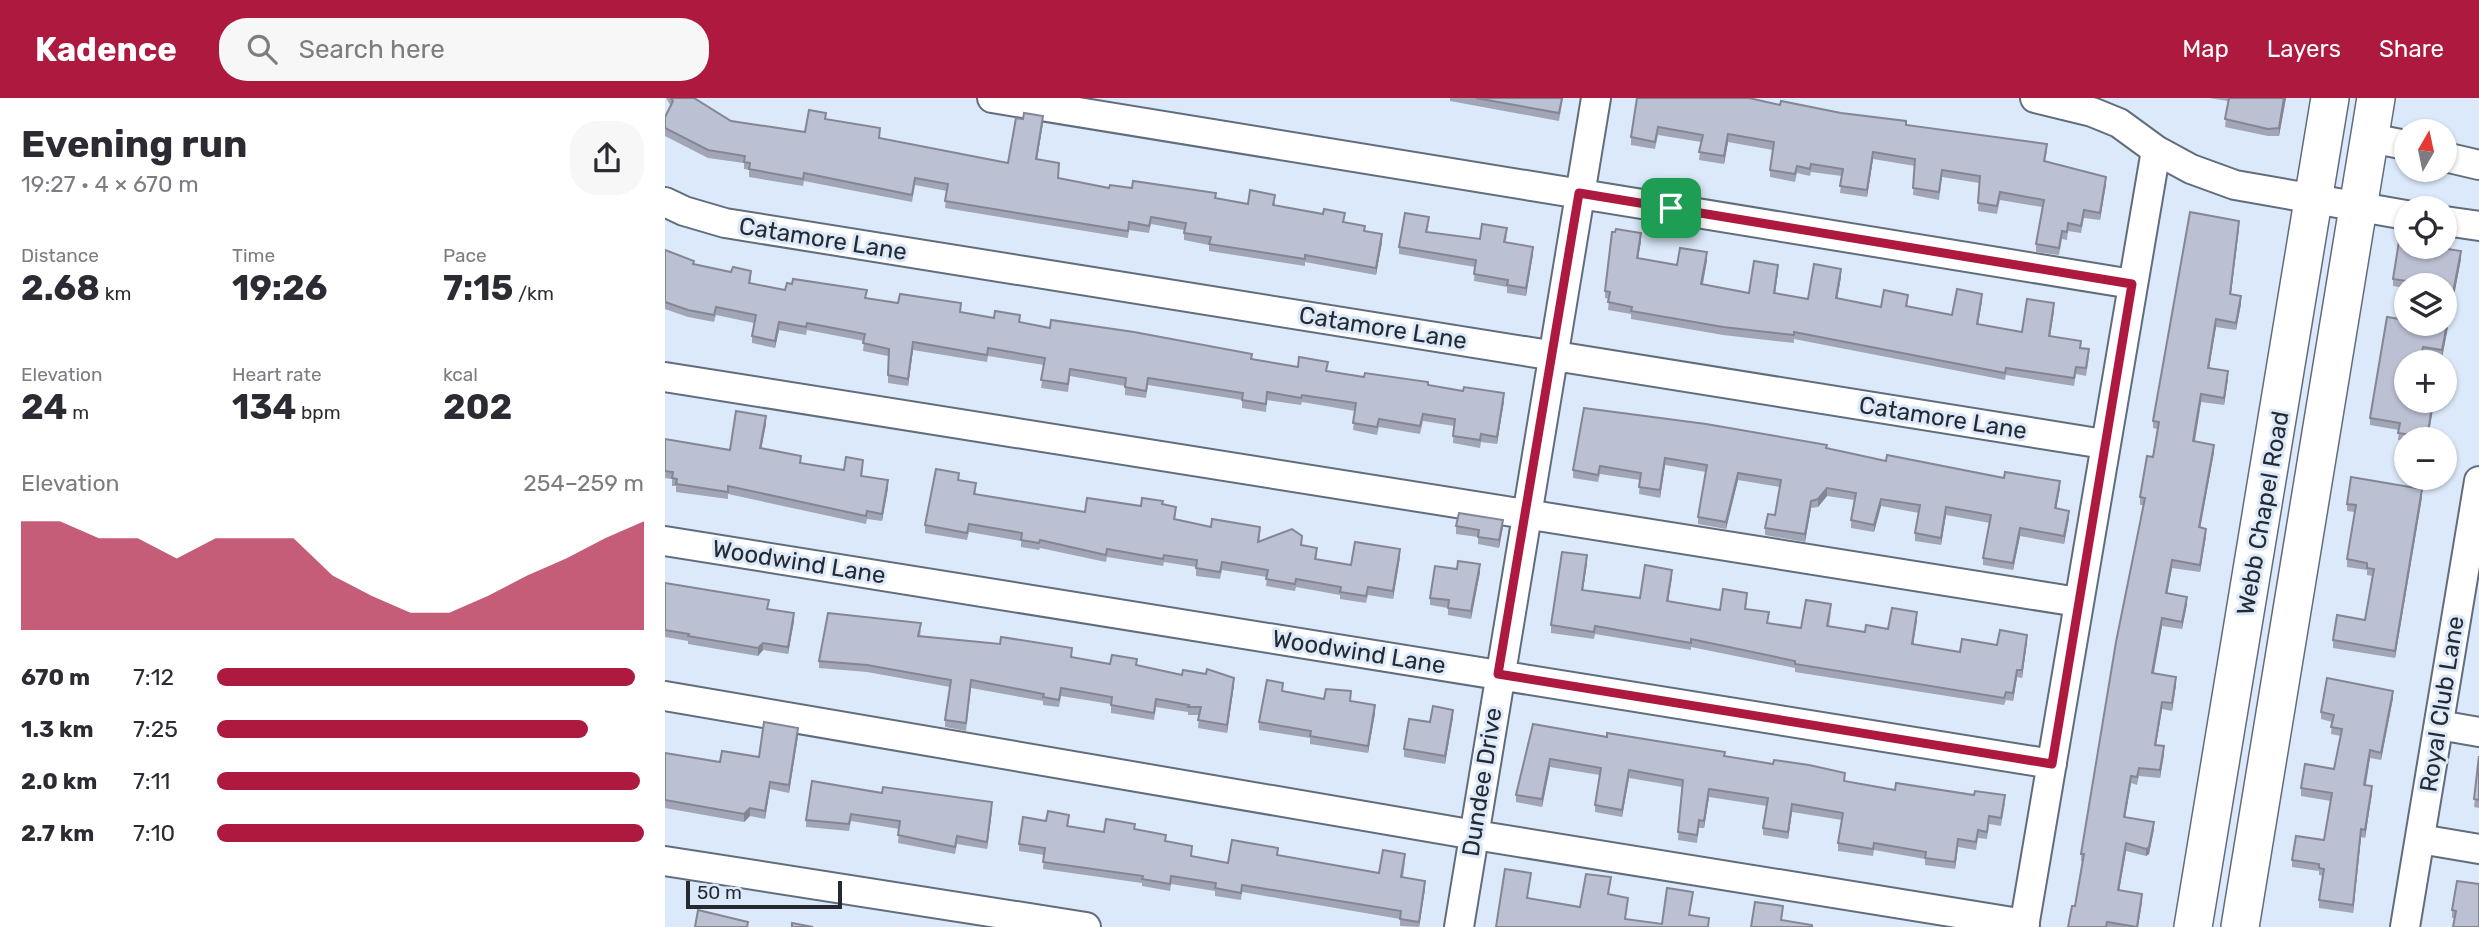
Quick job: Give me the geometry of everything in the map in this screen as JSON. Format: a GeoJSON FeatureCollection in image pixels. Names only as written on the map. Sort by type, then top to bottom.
{"type":"FeatureCollection","features":[{"type":"Feature","properties":{"kind":"main road","name":"Webb Chapel Road"},"geometry":{"type":"LineString","coordinates":[[2193,927],[2330,98]]}},
{"type":"Feature","properties":{"kind":"main road","name":"Webb Chapel Road"},"geometry":{"type":"LineString","coordinates":[[2240,927],[2376,98]]}},
{"type":"Feature","properties":{"kind":"street"},"geometry":{"type":"LineString","coordinates":[[992,98],[2132,284]]}},
{"type":"Feature","properties":{"kind":"street","name":"Dundee Drive"},"geometry":{"type":"LineString","coordinates":[[1459,927],[1498,674],[1596,98]]}},
{"type":"Feature","properties":{"kind":"street"},"geometry":{"type":"LineString","coordinates":[[2035,98],[2092,112],[2119,123],[2156,150],[2191,169],[2235,184],[2394,213]]}},
{"type":"Feature","properties":{"kind":"street"},"geometry":{"type":"LineString","coordinates":[[2370,138],[2394,143]]}},
{"type":"Feature","properties":{"kind":"street"},"geometry":{"type":"LineString","coordinates":[[665,696],[2025,926],[2104,444],[2156,150]]}},
{"type":"Feature","properties":{"kind":"street"},"geometry":{"type":"LineString","coordinates":[[2457,159],[2479,164]]}},
{"type":"Feature","properties":{"kind":"street","name":"Catamore Lane"},"geometry":{"type":"LineString","coordinates":[[665,202],[684,211],[725,223],[2104,444]]}},
{"type":"Feature","properties":{"kind":"street"},"geometry":{"type":"LineString","coordinates":[[2457,223],[2479,226]]}},
{"type":"Feature","properties":{"kind":"street"},"geometry":{"type":"LineString","coordinates":[[665,377],[2078,602]]}},
{"type":"Feature","properties":{"kind":"street","name":"Royal Club Lane"},"geometry":{"type":"LineString","coordinates":[[2405,927],[2439,725],[2475,536],[2479,481]]}},
{"type":"Feature","properties":{"kind":"street","name":"Woodwind Lane"},"geometry":{"type":"LineString","coordinates":[[665,541],[2052,764]]}},
{"type":"Feature","properties":{"kind":"street"},"geometry":{"type":"LineString","coordinates":[[2439,725],[2479,732]]}},
{"type":"Feature","properties":{"kind":"street"},"geometry":{"type":"LineString","coordinates":[[2420,839],[2479,849]]}},
{"type":"Feature","properties":{"kind":"street"},"geometry":{"type":"LineString","coordinates":[[665,862],[1086,927]]}},
{"type":"Feature","properties":{"kind":"building"},"geometry":{"type":"Polygon","coordinates":[[[671,98],[694,98],[731,121],[805,132],[809,110],[826,113],[825,119],[880,128],[879,138],[1008,163],[1016,118],[1023,119],[1024,113],[1043,116],[1036,159],[1059,163],[1058,178],[1109,188],[1110,185],[1132,188],[1133,181],[1216,193],[1215,198],[1248,204],[1250,190],[1275,195],[1273,205],[1323,214],[1324,209],[1345,213],[1343,222],[1365,226],[1364,231],[1382,234],[1376,268],[1305,255],[1305,259],[1209,244],[1211,237],[1184,233],[1186,223],[1151,217],[1149,226],[1129,222],[1128,231],[945,201],[948,184],[915,178],[912,195],[804,173],[803,179],[749,169],[750,163],[744,162],[745,156],[708,150],[665,128],[665,117],[673,101],[671,98]]]}},
{"type":"Feature","properties":{"kind":"building"},"geometry":{"type":"Polygon","coordinates":[[[1476,98],[1562,98],[1559,113],[1476,98]]]}},
{"type":"Feature","properties":{"kind":"building"},"geometry":{"type":"Polygon","coordinates":[[[1637,98],[1749,98],[1780,105],[1781,101],[1841,113],[1906,121],[1906,125],[2047,144],[2044,161],[2106,177],[2100,213],[2084,210],[2081,226],[2068,223],[2067,232],[2062,231],[2059,248],[2036,244],[2044,200],[2000,192],[1997,206],[1978,203],[1980,176],[1942,170],[1939,192],[1913,188],[1915,159],[1873,152],[1867,190],[1840,186],[1843,169],[1811,164],[1810,169],[1797,166],[1795,174],[1770,170],[1774,142],[1728,134],[1724,156],[1699,152],[1703,135],[1658,127],[1655,142],[1631,137],[1637,98]]]}},
{"type":"Feature","properties":{"kind":"building"},"geometry":{"type":"Polygon","coordinates":[[[2229,98],[2284,98],[2279,128],[2268,129],[2225,119],[2229,98]]]}},
{"type":"Feature","properties":{"kind":"building"},"geometry":{"type":"Polygon","coordinates":[[[2190,212],[2239,221],[2230,294],[2241,296],[2236,323],[2216,319],[2208,368],[2228,371],[2224,398],[2201,394],[2193,441],[2214,445],[2199,527],[2206,529],[2200,565],[2172,560],[2166,593],[2187,597],[2182,622],[2162,618],[2152,673],[2176,677],[2172,703],[2162,702],[2155,745],[2164,746],[2160,770],[2139,768],[2137,777],[2131,776],[2124,817],[2154,822],[2149,847],[2146,849],[2126,843],[2118,890],[2142,894],[2137,927],[2107,922],[2106,927],[2068,927],[2072,906],[2075,906],[2116,642],[2145,498],[2140,497],[2147,456],[2153,457],[2159,422],[2153,421],[2190,212]]]}},
{"type":"Feature","properties":{"kind":"building"},"geometry":{"type":"Polygon","coordinates":[[[1405,213],[1429,217],[1426,232],[1480,239],[1482,224],[1507,228],[1504,242],[1533,247],[1526,288],[1507,285],[1508,280],[1474,274],[1476,260],[1399,247],[1405,213]]]}},
{"type":"Feature","properties":{"kind":"building"},"geometry":{"type":"Polygon","coordinates":[[[1616,229],[1641,233],[1637,258],[1677,265],[1680,248],[1707,252],[1701,284],[1749,293],[1754,261],[1778,265],[1774,293],[1808,299],[1814,264],[1841,269],[1836,298],[1881,307],[1884,290],[1908,295],[1906,306],[1952,315],[1957,289],[1982,294],[1977,324],[2022,332],[2027,299],[2054,303],[2049,336],[2081,341],[2080,348],[2089,349],[2086,368],[2076,367],[2074,378],[2006,368],[2005,373],[1794,332],[1794,335],[1723,327],[1631,311],[1632,307],[1608,302],[1610,292],[1605,291],[1612,232],[1616,229]]]}},
{"type":"Feature","properties":{"kind":"building"},"geometry":{"type":"Polygon","coordinates":[[[665,250],[694,261],[693,264],[731,272],[733,267],[751,271],[749,283],[785,290],[787,283],[792,284],[793,279],[867,290],[865,298],[898,303],[900,294],[961,303],[960,312],[994,318],[995,311],[1020,315],[1019,322],[1050,328],[1051,320],[1252,354],[1251,359],[1298,367],[1299,357],[1328,362],[1326,371],[1364,377],[1365,373],[1428,382],[1428,385],[1463,391],[1464,387],[1504,393],[1497,437],[1481,434],[1480,440],[1453,436],[1455,419],[1423,414],[1420,426],[1379,419],[1377,427],[1353,423],[1356,403],[1302,395],[1301,398],[1267,392],[1266,404],[1242,400],[1243,393],[1148,378],[1146,391],[1125,387],[1126,378],[1070,369],[1068,384],[1041,380],[1045,358],[988,348],[987,355],[913,342],[908,379],[888,375],[889,349],[863,343],[865,334],[807,323],[806,327],[779,322],[775,341],[752,336],[756,315],[716,307],[714,315],[665,302],[665,250]]]}},
{"type":"Feature","properties":{"kind":"building"},"geometry":{"type":"Polygon","coordinates":[[[2457,250],[2461,251],[2457,273],[2394,273],[2393,279],[2396,259],[2457,259],[2457,250]]]}},
{"type":"Feature","properties":{"kind":"building"},"geometry":{"type":"Polygon","coordinates":[[[2387,317],[2394,318],[2394,336],[2445,336],[2442,350],[2423,347],[2422,350],[2394,350],[2394,413],[2431,413],[2429,427],[2399,427],[2400,423],[2370,418],[2387,317]]]}},
{"type":"Feature","properties":{"kind":"building"},"geometry":{"type":"Polygon","coordinates":[[[1584,408],[1706,424],[1827,445],[1826,448],[1886,461],[1887,455],[2004,478],[2005,472],[2060,481],[2055,508],[2069,511],[2064,536],[2020,528],[2013,563],[1983,558],[1991,515],[1946,507],[1941,538],[1915,533],[1920,505],[1881,499],[1874,525],[1851,520],[1856,493],[1827,488],[1818,499],[1811,501],[1805,534],[1765,528],[1768,514],[1775,515],[1781,480],[1738,473],[1726,522],[1698,517],[1707,465],[1665,458],[1660,490],[1639,487],[1641,473],[1600,466],[1598,475],[1573,470],[1584,408]]]}},
{"type":"Feature","properties":{"kind":"building"},"geometry":{"type":"Polygon","coordinates":[[[736,411],[766,416],[760,448],[801,456],[800,463],[844,470],[846,457],[863,460],[861,476],[888,480],[882,514],[867,511],[866,516],[728,486],[728,492],[676,484],[677,479],[672,478],[673,472],[665,471],[665,439],[730,450],[736,411]]]}},
{"type":"Feature","properties":{"kind":"building"},"geometry":{"type":"Polygon","coordinates":[[[936,469],[959,473],[958,480],[976,483],[974,494],[1085,512],[1087,498],[1141,506],[1142,498],[1163,501],[1162,504],[1176,507],[1174,519],[1211,527],[1212,519],[1260,527],[1258,542],[1292,529],[1302,536],[1301,545],[1317,548],[1315,559],[1351,565],[1355,542],[1400,549],[1393,591],[1368,587],[1366,596],[1340,592],[1341,587],[1296,579],[1295,584],[1266,579],[1268,570],[1222,562],[1220,572],[1196,568],[1197,560],[1164,555],[1163,559],[1107,549],[1106,555],[1040,540],[1039,543],[1021,540],[1022,533],[969,524],[967,533],[925,525],[936,469]]]}},
{"type":"Feature","properties":{"kind":"building"},"geometry":{"type":"Polygon","coordinates":[[[2351,477],[2394,484],[2394,490],[2422,490],[2395,651],[2333,640],[2337,615],[2365,620],[2374,569],[2367,568],[2367,563],[2347,559],[2356,505],[2347,504],[2351,477]]]}},
{"type":"Feature","properties":{"kind":"building"},"geometry":{"type":"Polygon","coordinates":[[[1459,513],[1503,520],[1499,540],[1478,537],[1479,530],[1456,526],[1459,513]]]}},
{"type":"Feature","properties":{"kind":"building"},"geometry":{"type":"Polygon","coordinates":[[[1562,552],[1587,555],[1582,590],[1640,598],[1645,565],[1672,570],[1667,601],[1720,610],[1723,589],[1747,593],[1745,609],[1769,612],[1767,623],[1801,628],[1806,600],[1831,604],[1827,626],[1865,632],[1866,625],[1888,629],[1892,608],[1917,612],[1912,644],[1960,652],[1962,639],[1997,645],[2000,630],[2027,635],[2022,670],[2017,670],[2013,693],[2006,692],[2004,698],[1795,664],[1795,661],[1691,639],[1691,643],[1595,626],[1594,632],[1551,625],[1562,552]]]}},
{"type":"Feature","properties":{"kind":"building"},"geometry":{"type":"Polygon","coordinates":[[[1458,561],[1480,564],[1471,611],[1448,608],[1449,600],[1430,598],[1435,566],[1457,569],[1458,561]]]}},
{"type":"Feature","properties":{"kind":"building"},"geometry":{"type":"Polygon","coordinates":[[[665,583],[769,600],[767,609],[794,613],[788,647],[763,643],[758,648],[665,630],[665,583]]]}},
{"type":"Feature","properties":{"kind":"building"},"geometry":{"type":"Polygon","coordinates":[[[828,613],[921,623],[918,636],[1000,644],[1001,637],[1072,648],[1071,657],[1110,664],[1112,655],[1137,659],[1136,665],[1182,675],[1183,670],[1206,674],[1207,669],[1234,678],[1227,725],[1198,720],[1201,707],[1188,707],[1189,705],[1156,699],[1154,713],[1111,705],[1112,697],[1061,688],[1059,700],[1043,697],[1044,694],[971,680],[966,723],[945,720],[951,680],[867,665],[819,661],[828,613]]]}},
{"type":"Feature","properties":{"kind":"building"},"geometry":{"type":"Polygon","coordinates":[[[2327,678],[2393,691],[2381,753],[2370,750],[2364,785],[2372,786],[2365,830],[2361,829],[2353,905],[2319,900],[2324,869],[2319,868],[2319,864],[2292,860],[2296,836],[2324,840],[2332,793],[2301,788],[2305,764],[2334,769],[2342,729],[2331,727],[2334,715],[2321,712],[2327,678]]]}},
{"type":"Feature","properties":{"kind":"building"},"geometry":{"type":"Polygon","coordinates":[[[1267,680],[1283,683],[1282,691],[1324,699],[1326,689],[1351,691],[1350,701],[1375,705],[1368,746],[1310,736],[1311,731],[1259,722],[1267,680]]]}},
{"type":"Feature","properties":{"kind":"building"},"geometry":{"type":"Polygon","coordinates":[[[1433,706],[1453,710],[1445,756],[1404,749],[1409,719],[1430,722],[1433,706]]]}},
{"type":"Feature","properties":{"kind":"building"},"geometry":{"type":"Polygon","coordinates":[[[764,722],[798,728],[789,785],[770,782],[765,811],[750,808],[744,814],[665,800],[665,753],[720,762],[722,751],[759,757],[764,722]]]}},
{"type":"Feature","properties":{"kind":"building"},"geometry":{"type":"Polygon","coordinates":[[[1533,724],[1607,737],[1607,733],[1725,752],[1724,756],[1773,764],[1774,760],[1809,765],[1845,773],[1844,781],[1895,790],[1896,783],[1974,795],[1975,791],[2005,795],[2001,818],[1989,816],[1987,832],[1978,830],[1976,842],[1958,839],[1955,862],[1925,858],[1926,852],[1874,843],[1873,849],[1838,843],[1843,813],[1792,804],[1788,832],[1763,828],[1768,798],[1709,789],[1704,821],[1699,820],[1697,835],[1678,832],[1683,780],[1629,770],[1622,810],[1595,805],[1601,768],[1550,759],[1542,799],[1516,795],[1533,724]]]}},
{"type":"Feature","properties":{"kind":"building"},"geometry":{"type":"Polygon","coordinates":[[[2479,756],[2479,800],[2474,799],[2479,756]]]}},
{"type":"Feature","properties":{"kind":"building"},"geometry":{"type":"Polygon","coordinates":[[[812,781],[882,793],[883,787],[992,802],[987,842],[957,836],[955,847],[898,835],[900,821],[851,814],[849,824],[806,820],[812,781]]]}},
{"type":"Feature","properties":{"kind":"building"},"geometry":{"type":"Polygon","coordinates":[[[1048,811],[1069,815],[1067,826],[1104,832],[1106,819],[1135,824],[1134,829],[1166,835],[1165,841],[1192,846],[1191,856],[1228,863],[1232,840],[1278,848],[1277,855],[1379,873],[1383,850],[1405,854],[1401,877],[1425,881],[1419,922],[1400,919],[1401,911],[1242,885],[1241,893],[1215,888],[1216,883],[1171,876],[1170,884],[1142,879],[1143,876],[1043,862],[1045,848],[1019,844],[1023,817],[1046,821],[1048,811]]]}},
{"type":"Feature","properties":{"kind":"building"},"geometry":{"type":"Polygon","coordinates":[[[1505,869],[1531,873],[1527,898],[1580,907],[1586,874],[1611,877],[1608,894],[1628,898],[1625,919],[1662,924],[1667,888],[1693,892],[1689,915],[1709,918],[1708,927],[1496,927],[1505,869]]]}},
{"type":"Feature","properties":{"kind":"building"},"geometry":{"type":"Polygon","coordinates":[[[2457,881],[2479,884],[2479,927],[2453,927],[2456,911],[2452,910],[2457,881]]]}},
{"type":"Feature","properties":{"kind":"building"},"geometry":{"type":"Polygon","coordinates":[[[1755,902],[1783,906],[1781,920],[1812,927],[1751,927],[1755,902]]]}},
{"type":"Feature","properties":{"kind":"building"},"geometry":{"type":"Polygon","coordinates":[[[698,910],[748,922],[747,927],[695,927],[698,910]]]}},
{"type":"Feature","properties":{"kind":"building"},"geometry":{"type":"Polygon","coordinates":[[[792,923],[813,927],[792,927],[792,923]]]}},
{"type":"Feature","properties":{"kind":"route"},"geometry":{"type":"LineString","coordinates":[[1579,193],[1671,208],[2132,284],[2052,764],[1498,674],[1579,193]]}}]}
